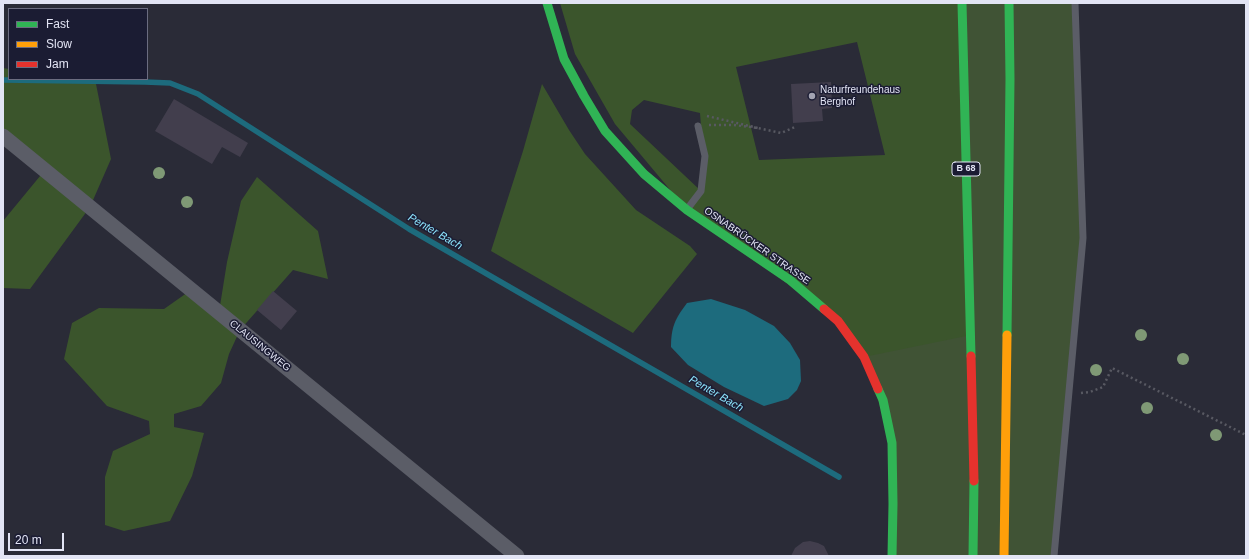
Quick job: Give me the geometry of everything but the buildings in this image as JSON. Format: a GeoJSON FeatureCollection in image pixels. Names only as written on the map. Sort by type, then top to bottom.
{"type":"FeatureCollection","features":[{"type":"Feature","properties":{"kind":"main road","name":"OSNABRÜCKER STRASSE"},"geometry":{"type":"LineString","coordinates":[[547,3],[564,59],[605,131],[644,174],[687,210],[790,280],[838,321],[864,357],[883,400],[892,443],[892,556]]}},
{"type":"Feature","properties":{"kind":"main road","name":"B 68"},"geometry":{"type":"LineString","coordinates":[[962,3],[974,464],[973,556]]}},
{"type":"Feature","properties":{"kind":"main road"},"geometry":{"type":"LineString","coordinates":[[1003,3],[1010,79]]}},
{"type":"Feature","properties":{"kind":"main road"},"geometry":{"type":"LineString","coordinates":[[1004,556],[1010,79],[1009,3]]}},
{"type":"Feature","properties":{"kind":"street","name":"CLAUSINGWEG"},"geometry":{"type":"LineString","coordinates":[[3,136],[517,556]]}},
{"type":"Feature","properties":{"kind":"lane"},"geometry":{"type":"LineString","coordinates":[[1054,556],[1083,238],[1076,3]]}},
{"type":"Feature","properties":{"kind":"lane"},"geometry":{"type":"LineString","coordinates":[[687,210],[701,191],[705,156],[698,126]]}},
{"type":"Feature","properties":{"kind":"path"},"geometry":{"type":"LineString","coordinates":[[758,128],[734,125],[698,126],[700,115],[781,133],[795,127]]}},
{"type":"Feature","properties":{"kind":"path"},"geometry":{"type":"LineString","coordinates":[[1069,396],[1090,392],[1103,387],[1112,368],[1246,436]]}},
{"type":"Feature","properties":{"kind":"green space"},"geometry":{"type":"Polygon","coordinates":[[[560,3],[962,3],[971,335],[864,357],[838,321],[687,210],[615,124],[575,54],[560,3]],[[857,42],[736,67],[759,160],[885,155],[857,42]],[[644,100],[632,110],[630,124],[701,191],[707,154],[701,126],[700,113],[644,100]]]}},
{"type":"Feature","properties":{"kind":"green space"},"geometry":{"type":"Polygon","coordinates":[[[962,3],[1075,3],[1083,238],[1054,556],[892,556],[892,443],[864,357],[962,3]]]}},
{"type":"Feature","properties":{"kind":"green space"},"geometry":{"type":"Polygon","coordinates":[[[3,68],[8,69],[8,80],[95,80],[111,159],[90,207],[30,289],[3,288],[3,221],[45,170],[3,136],[3,68]]]}},
{"type":"Feature","properties":{"kind":"green space"},"geometry":{"type":"Polygon","coordinates":[[[542,84],[585,154],[636,210],[690,246],[697,254],[633,333],[491,251],[523,151],[542,84]]]}},
{"type":"Feature","properties":{"kind":"green space"},"geometry":{"type":"Polygon","coordinates":[[[257,177],[318,231],[328,279],[293,270],[240,330],[229,354],[221,383],[201,406],[174,414],[174,427],[204,433],[192,476],[170,521],[124,531],[105,525],[105,477],[113,451],[150,434],[149,421],[107,406],[64,359],[72,323],[99,308],[164,309],[191,290],[219,312],[227,262],[241,201],[257,177]]]}},
{"type":"Feature","properties":{"kind":"water"},"geometry":{"type":"Polygon","coordinates":[[[711,299],[745,310],[774,326],[790,343],[800,360],[801,381],[797,390],[788,399],[764,406],[724,387],[688,365],[671,347],[674,324],[687,303],[711,299]]]}},
{"type":"Feature","properties":{"kind":"waterway","name":"Penter Bach"},"geometry":{"type":"LineString","coordinates":[[3,80],[170,83],[198,94],[409,229],[839,477]]}},
{"type":"Feature","properties":{"kind":"traffic: fast"},"geometry":{"type":"LineString","coordinates":[[547,3],[564,59],[605,131],[644,174],[687,210],[790,280],[824,309]]}},
{"type":"Feature","properties":{"kind":"traffic: fast"},"geometry":{"type":"LineString","coordinates":[[962,3],[971,356]]}},
{"type":"Feature","properties":{"kind":"traffic: fast"},"geometry":{"type":"LineString","coordinates":[[1007,335],[1010,79],[1009,3]]}},
{"type":"Feature","properties":{"kind":"traffic: fast"},"geometry":{"type":"LineString","coordinates":[[878,389],[883,400],[892,443],[892,556]]}},
{"type":"Feature","properties":{"kind":"traffic: fast"},"geometry":{"type":"LineString","coordinates":[[973,556],[974,481]]}},
{"type":"Feature","properties":{"kind":"traffic: slow"},"geometry":{"type":"LineString","coordinates":[[1004,556],[1007,335]]}},
{"type":"Feature","properties":{"kind":"traffic: jam"},"geometry":{"type":"LineString","coordinates":[[824,309],[838,321],[864,357],[878,389]]}},
{"type":"Feature","properties":{"kind":"traffic: jam"},"geometry":{"type":"LineString","coordinates":[[971,356],[974,481]]}},
{"type":"Feature","properties":{"kind":"place","name":"Naturfreundehaus Berghof"},"geometry":{"type":"Point","coordinates":[812,96]}}]}
